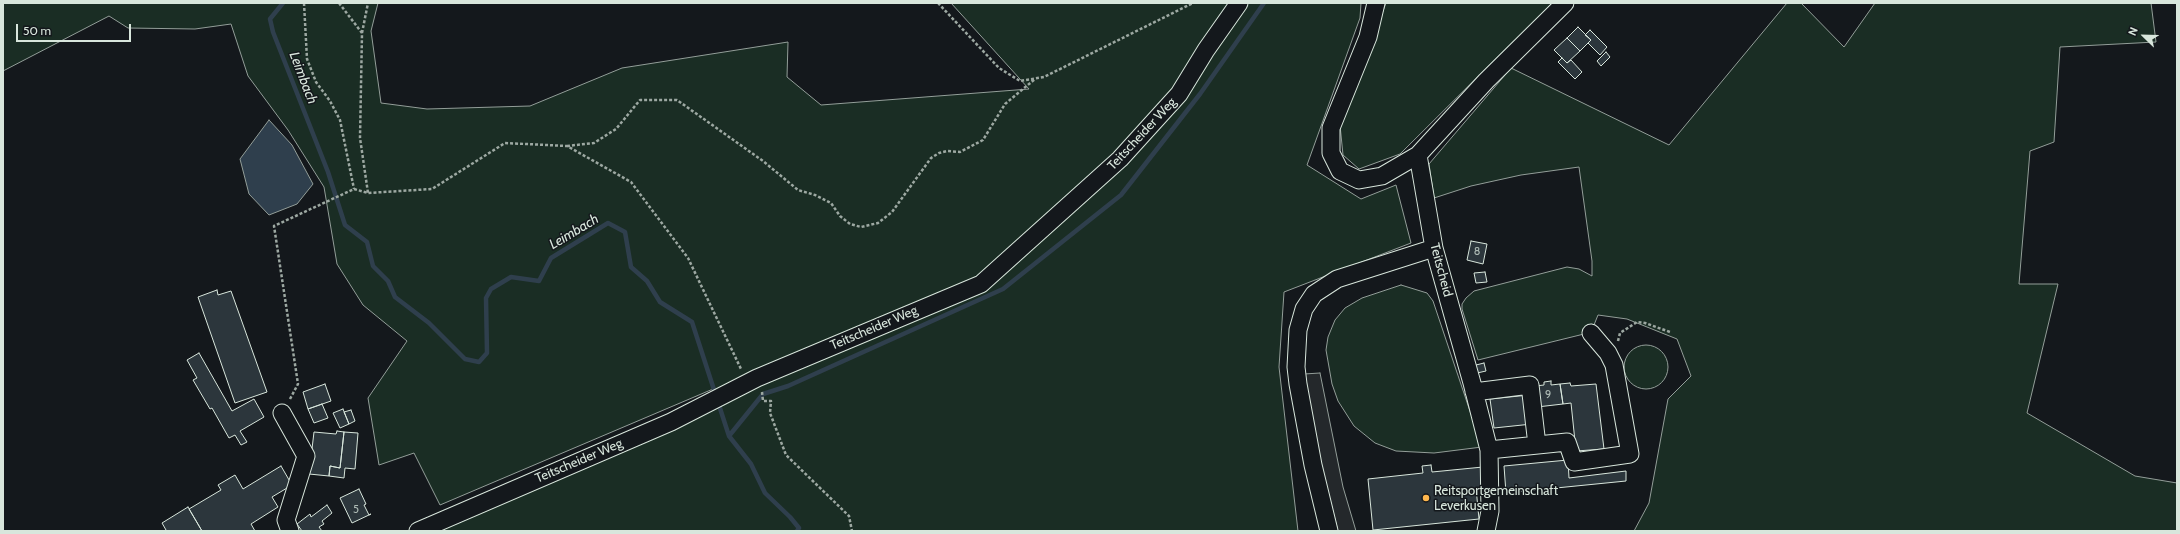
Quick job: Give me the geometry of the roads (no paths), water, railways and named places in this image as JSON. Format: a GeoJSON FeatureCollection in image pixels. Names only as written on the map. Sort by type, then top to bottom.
{"type":"FeatureCollection","features":[{"type":"Feature","properties":{"kind":"street","name":"Teitscheider Weg"},"geometry":{"type":"LineString","coordinates":[[418,531],[671,422],[743,386],[981,284],[1126,153],[1179,94],[1206,50],[1239,3]]}},
{"type":"Feature","properties":{"kind":"street"},"geometry":{"type":"LineString","coordinates":[[1376,3],[1368,37],[1331,128],[1331,153],[1340,171],[1359,180],[1382,176],[1418,155],[1486,81],[1565,3]]}},
{"type":"Feature","properties":{"kind":"street","name":"Teitscheid"},"geometry":{"type":"LineString","coordinates":[[1418,155],[1434,248],[1489,450],[1490,511],[1486,531]]}},
{"type":"Feature","properties":{"kind":"street"},"geometry":{"type":"LineString","coordinates":[[1329,531],[1313,465],[1296,367],[1298,330],[1304,309],[1314,294],[1337,279],[1434,248]]}},
{"type":"Feature","properties":{"kind":"street"},"geometry":{"type":"LineString","coordinates":[[1489,450],[1567,442],[1574,462],[1630,454],[1614,365],[1591,333]]}},
{"type":"Feature","properties":{"kind":"street"},"geometry":{"type":"LineString","coordinates":[[1473,387],[1530,385],[1537,445]]}},
{"type":"Feature","properties":{"kind":"street"},"geometry":{"type":"LineString","coordinates":[[282,413],[306,456],[286,520],[290,531]]}},
{"type":"Feature","properties":{"kind":"water"},"geometry":{"type":"Polygon","coordinates":[[[269,120],[292,145],[313,184],[297,204],[269,215],[249,194],[240,159],[269,120]]]}},
{"type":"Feature","properties":{"kind":"waterway","name":"Leimbach"},"geometry":{"type":"LineString","coordinates":[[283,3],[270,19],[273,32],[328,172],[345,225],[367,242],[373,266],[388,281],[395,297],[429,323],[465,359],[479,362],[487,353],[486,298],[491,289],[511,277],[539,281],[551,258],[608,223],[625,232],[631,267],[647,281],[660,302],[692,322],[729,436],[751,464],[765,493],[790,517],[799,528],[797,531]]}},
{"type":"Feature","properties":{"kind":"waterway"},"geometry":{"type":"LineString","coordinates":[[729,436],[763,394],[788,386],[1003,289],[1121,195],[1200,94],[1264,3]]}},
{"type":"Feature","properties":{"kind":"place","name":"Reitsportgemeinschaft Leverkusen"},"geometry":{"type":"Point","coordinates":[1426,498]}}]}
